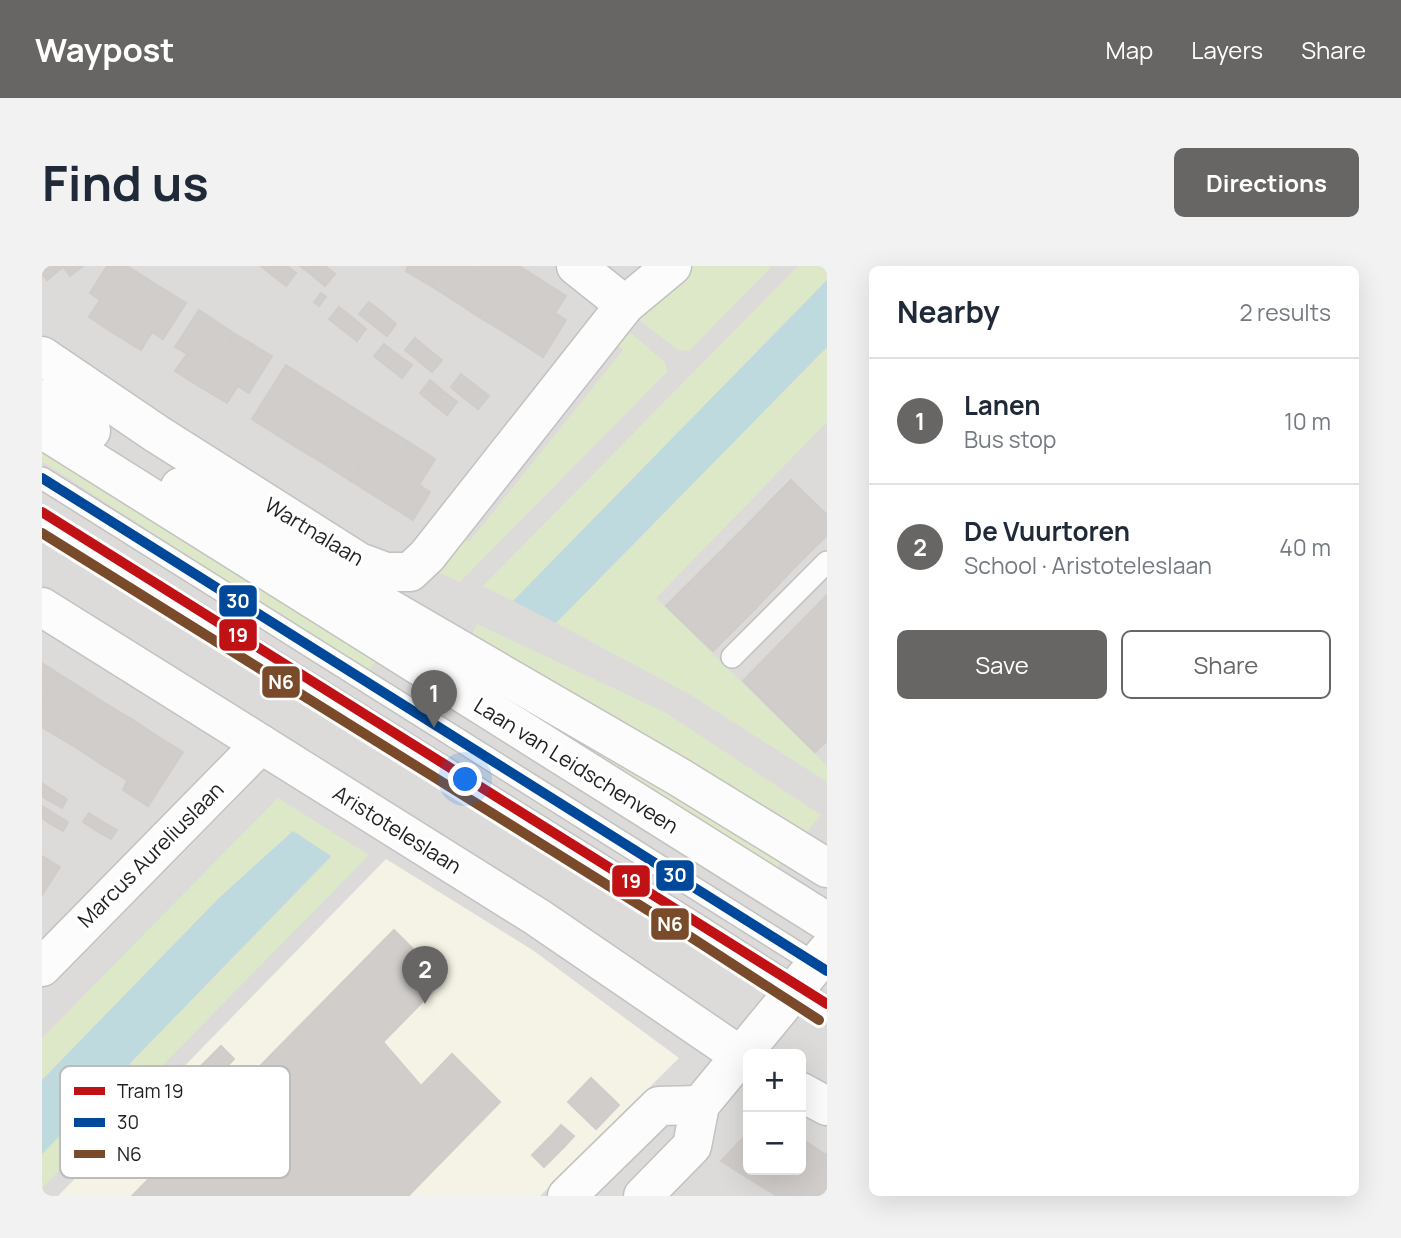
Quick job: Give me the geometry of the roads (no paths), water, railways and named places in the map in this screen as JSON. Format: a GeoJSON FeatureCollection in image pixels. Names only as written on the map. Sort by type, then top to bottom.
{"type":"FeatureCollection","features":[{"type":"Feature","properties":{"kind":"street"},"geometry":{"type":"LineString","coordinates":[[576,266],[625,306],[672,266]]}},
{"type":"Feature","properties":{"kind":"street","name":"Wartnalaan"},"geometry":{"type":"LineString","coordinates":[[42,356],[359,562],[386,572],[410,572],[427,556],[625,306]]}},
{"type":"Feature","properties":{"kind":"street","name":"Laan van Leidschenveen"},"geometry":{"type":"LineString","coordinates":[[42,399],[150,470],[679,777],[827,868]]}},
{"type":"Feature","properties":{"kind":"street","name":"Laan van Leidschenveen"},"geometry":{"type":"LineString","coordinates":[[42,429],[827,922]]}},
{"type":"Feature","properties":{"kind":"street","name":"Aristoteleslaan"},"geometry":{"type":"LineString","coordinates":[[42,607],[537,917],[743,1057]]}},
{"type":"Feature","properties":{"kind":"street","name":"Marcus Aureliuslaan"},"geometry":{"type":"LineString","coordinates":[[42,967],[261,744]]}},
{"type":"Feature","properties":{"kind":"street"},"geometry":{"type":"LineString","coordinates":[[751,1049],[816,968]]}},
{"type":"Feature","properties":{"kind":"street"},"geometry":{"type":"LineString","coordinates":[[643,1196],[692,1146],[700,1105],[743,1059]]}},
{"type":"Feature","properties":{"kind":"street"},"geometry":{"type":"LineString","coordinates":[[806,1095],[827,1106]]}},
{"type":"Feature","properties":{"kind":"street"},"geometry":{"type":"LineString","coordinates":[[567,1196],[659,1106],[700,1105]]}},
{"type":"Feature","properties":{"kind":"lane","name":"Laan van Leidschenveen"},"geometry":{"type":"LineString","coordinates":[[42,478],[816,968],[827,1008]]}},
{"type":"Feature","properties":{"kind":"lane","name":"Laan van Leidschenveen"},"geometry":{"type":"LineString","coordinates":[[42,517],[693,922],[816,968]]}},
{"type":"Feature","properties":{"kind":"lane"},"geometry":{"type":"LineString","coordinates":[[732,657],[827,562]]}},
{"type":"Feature","properties":{"kind":"water"},"geometry":{"type":"Polygon","coordinates":[[[827,280],[827,347],[556,623],[513,601],[827,280]]]}},
{"type":"Feature","properties":{"kind":"water"},"geometry":{"type":"Polygon","coordinates":[[[293,831],[331,856],[127,1066],[60,1066],[60,1135],[42,1154],[42,1080],[218,899],[293,831]]]}},
{"type":"Feature","properties":{"kind":"tram line","name":"19"},"geometry":{"type":"LineString","coordinates":[[42,512],[827,1004]]}},
{"type":"Feature","properties":{"kind":"place","name":"Lanen"},"geometry":{"type":"Point","coordinates":[434,728]}},
{"type":"Feature","properties":{"kind":"place","name":"De Vuurtoren"},"geometry":{"type":"Point","coordinates":[425,1004]}}]}
